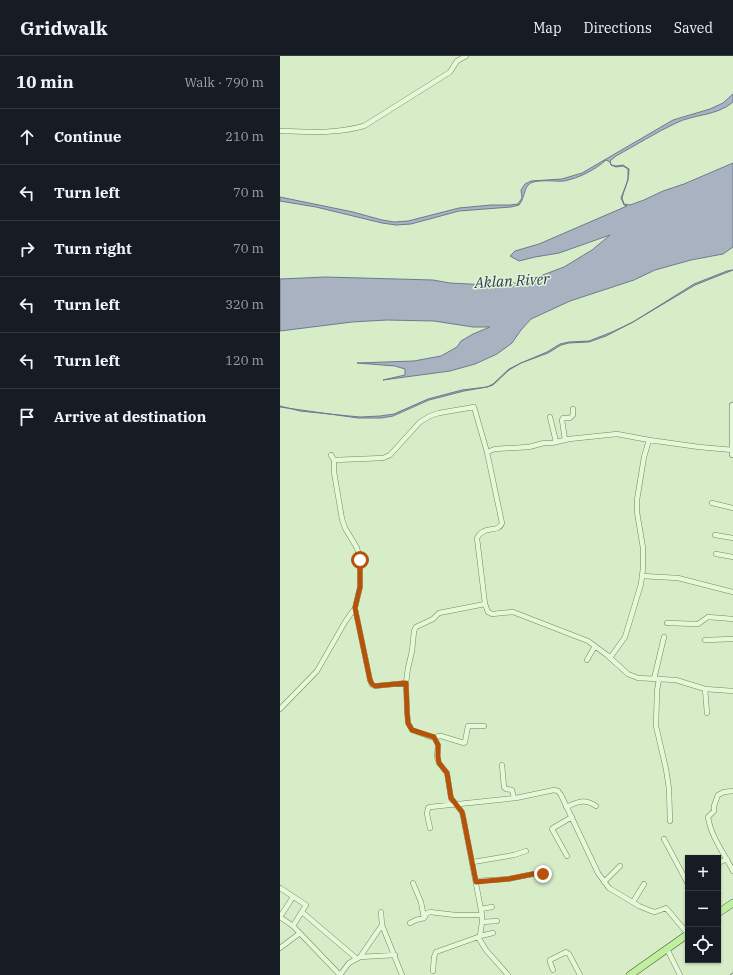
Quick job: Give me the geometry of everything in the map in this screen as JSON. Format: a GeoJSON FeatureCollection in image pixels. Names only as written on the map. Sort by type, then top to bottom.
{"type":"FeatureCollection","features":[{"type":"Feature","properties":{"kind":"main road"},"geometry":{"type":"LineString","coordinates":[[721,911],[733,903]]}},
{"type":"Feature","properties":{"kind":"main road"},"geometry":{"type":"LineString","coordinates":[[630,975],[685,936]]}},
{"type":"Feature","properties":{"kind":"street"},"geometry":{"type":"LineString","coordinates":[[280,131],[337,132],[364,126],[450,72],[457,61],[466,56]]}},
{"type":"Feature","properties":{"kind":"street"},"geometry":{"type":"LineString","coordinates":[[733,406],[733,454]]}},
{"type":"Feature","properties":{"kind":"street"},"geometry":{"type":"LineString","coordinates":[[334,460],[382,458],[390,455],[420,422],[430,416],[474,407],[487,452],[502,522],[501,526],[498,528],[484,530],[477,538],[485,604],[488,612],[492,614],[513,612],[578,637],[595,646],[628,674],[633,676],[676,680],[705,689],[733,691]]}},
{"type":"Feature","properties":{"kind":"street"},"geometry":{"type":"LineString","coordinates":[[565,440],[562,420],[563,418],[570,418],[573,415],[573,409]]}},
{"type":"Feature","properties":{"kind":"street"},"geometry":{"type":"LineString","coordinates":[[550,417],[556,442]]}},
{"type":"Feature","properties":{"kind":"street"},"geometry":{"type":"LineString","coordinates":[[487,452],[616,434],[699,447],[733,450]]}},
{"type":"Feature","properties":{"kind":"street"},"geometry":{"type":"LineString","coordinates":[[610,658],[625,637],[642,576],[643,548],[637,512],[637,500],[644,457],[649,440]]}},
{"type":"Feature","properties":{"kind":"street"},"geometry":{"type":"LineString","coordinates":[[280,709],[317,671],[344,622],[355,608],[360,587],[360,560],[357,548],[342,520],[334,472],[334,460],[330,455]]}},
{"type":"Feature","properties":{"kind":"street"},"geometry":{"type":"LineString","coordinates":[[712,503],[733,508]]}},
{"type":"Feature","properties":{"kind":"street"},"geometry":{"type":"LineString","coordinates":[[715,535],[733,538]]}},
{"type":"Feature","properties":{"kind":"street"},"geometry":{"type":"LineString","coordinates":[[716,554],[733,557]]}},
{"type":"Feature","properties":{"kind":"street"},"geometry":{"type":"LineString","coordinates":[[642,576],[678,578],[733,592]]}},
{"type":"Feature","properties":{"kind":"street"},"geometry":{"type":"LineString","coordinates":[[484,726],[468,726],[466,742],[464,743],[441,736],[434,737],[414,731],[410,728],[407,711],[406,683],[414,631],[416,628],[433,619],[439,613],[485,604]]}},
{"type":"Feature","properties":{"kind":"street"},"geometry":{"type":"LineString","coordinates":[[355,608],[372,684],[378,686],[406,683]]}},
{"type":"Feature","properties":{"kind":"street"},"geometry":{"type":"LineString","coordinates":[[667,623],[698,624],[705,618],[733,619]]}},
{"type":"Feature","properties":{"kind":"street"},"geometry":{"type":"LineString","coordinates":[[664,637],[657,679],[656,726],[666,768],[669,789],[670,821]]}},
{"type":"Feature","properties":{"kind":"street"},"geometry":{"type":"LineString","coordinates":[[706,640],[733,639]]}},
{"type":"Feature","properties":{"kind":"street"},"geometry":{"type":"LineString","coordinates":[[587,660],[595,646]]}},
{"type":"Feature","properties":{"kind":"street"},"geometry":{"type":"LineString","coordinates":[[705,689],[706,713]]}},
{"type":"Feature","properties":{"kind":"street"},"geometry":{"type":"LineString","coordinates":[[434,737],[438,745],[439,763],[447,773],[451,789],[450,794],[455,804],[462,812],[482,914],[479,936],[486,950],[508,975]]}},
{"type":"Feature","properties":{"kind":"street"},"geometry":{"type":"LineString","coordinates":[[502,765],[504,787],[512,790],[514,798]]}},
{"type":"Feature","properties":{"kind":"street"},"geometry":{"type":"LineString","coordinates":[[430,828],[427,814],[428,808],[514,798],[554,790],[558,791],[572,817],[598,874],[611,890],[653,912],[666,908],[685,930]]}},
{"type":"Feature","properties":{"kind":"street"},"geometry":{"type":"LineString","coordinates":[[733,791],[724,792],[718,795],[714,806],[714,811],[708,817],[715,839],[733,871]]}},
{"type":"Feature","properties":{"kind":"street"},"geometry":{"type":"LineString","coordinates":[[566,807],[582,801],[589,801],[596,806]]}},
{"type":"Feature","properties":{"kind":"street"},"geometry":{"type":"LineString","coordinates":[[567,856],[552,829],[572,817]]}},
{"type":"Feature","properties":{"kind":"street"},"geometry":{"type":"LineString","coordinates":[[664,839],[685,878]]}},
{"type":"Feature","properties":{"kind":"street"},"geometry":{"type":"LineString","coordinates":[[472,862],[514,855],[526,851]]}},
{"type":"Feature","properties":{"kind":"street"},"geometry":{"type":"LineString","coordinates":[[721,862],[727,859]]}},
{"type":"Feature","properties":{"kind":"street"},"geometry":{"type":"LineString","coordinates":[[604,882],[620,866]]}},
{"type":"Feature","properties":{"kind":"street"},"geometry":{"type":"LineString","coordinates":[[476,882],[543,874]]}},
{"type":"Feature","properties":{"kind":"street"},"geometry":{"type":"LineString","coordinates":[[413,883],[421,902],[424,918]]}},
{"type":"Feature","properties":{"kind":"street"},"geometry":{"type":"LineString","coordinates":[[633,902],[644,884]]}},
{"type":"Feature","properties":{"kind":"street"},"geometry":{"type":"LineString","coordinates":[[280,888],[306,905],[293,926]]}},
{"type":"Feature","properties":{"kind":"street"},"geometry":{"type":"LineString","coordinates":[[293,897],[281,919],[293,926],[340,975],[349,963],[358,958],[395,955]]}},
{"type":"Feature","properties":{"kind":"street"},"geometry":{"type":"LineString","coordinates":[[481,909],[492,907]]}},
{"type":"Feature","properties":{"kind":"street"},"geometry":{"type":"LineString","coordinates":[[302,912],[358,958]]}},
{"type":"Feature","properties":{"kind":"street"},"geometry":{"type":"LineString","coordinates":[[381,912],[382,925],[402,975]]}},
{"type":"Feature","properties":{"kind":"street"},"geometry":{"type":"LineString","coordinates":[[410,923],[424,918],[430,912],[455,915],[482,914]]}},
{"type":"Feature","properties":{"kind":"street"},"geometry":{"type":"LineString","coordinates":[[482,922],[497,921]]}},
{"type":"Feature","properties":{"kind":"street"},"geometry":{"type":"LineString","coordinates":[[358,958],[382,925]]}},
{"type":"Feature","properties":{"kind":"street"},"geometry":{"type":"LineString","coordinates":[[280,948],[300,933]]}},
{"type":"Feature","properties":{"kind":"street"},"geometry":{"type":"LineString","coordinates":[[434,971],[434,957],[436,952],[479,936],[493,933]]}},
{"type":"Feature","properties":{"kind":"street"},"geometry":{"type":"LineString","coordinates":[[667,949],[680,975]]}},
{"type":"Feature","properties":{"kind":"street"},"geometry":{"type":"LineString","coordinates":[[553,970],[550,960],[566,952],[569,954],[580,975]]}},
{"type":"Feature","properties":{"kind":"water"},"geometry":{"type":"Polygon","coordinates":[[[733,94],[733,102],[727,107],[683,120],[668,127],[616,156],[610,161],[611,165],[610,162],[606,160],[592,170],[570,180],[540,181],[531,183],[528,185],[519,205],[459,211],[411,224],[396,225],[382,223],[316,207],[280,201],[280,197],[394,222],[408,221],[459,208],[518,204],[522,198],[521,190],[525,184],[531,181],[562,179],[582,173],[673,120],[710,109],[723,103],[733,94]]]}},
{"type":"Feature","properties":{"kind":"water"},"geometry":{"type":"Polygon","coordinates":[[[733,163],[733,247],[723,254],[691,260],[655,270],[634,280],[570,301],[531,319],[512,343],[497,354],[475,364],[450,371],[383,380],[405,375],[405,369],[395,366],[357,363],[414,361],[441,356],[457,347],[461,341],[490,327],[473,327],[434,321],[387,320],[352,322],[280,331],[280,279],[325,277],[433,280],[450,283],[488,285],[510,282],[519,284],[564,267],[592,250],[610,235],[559,253],[519,261],[510,256],[515,251],[539,244],[627,206],[624,205],[621,198],[627,184],[622,198],[624,204],[630,205],[733,163]]]}},
{"type":"Feature","properties":{"kind":"water"},"geometry":{"type":"Polygon","coordinates":[[[611,165],[623,165],[629,169],[628,178],[628,169],[623,166],[616,167],[611,165]]]}},
{"type":"Feature","properties":{"kind":"water"},"geometry":{"type":"Polygon","coordinates":[[[733,270],[695,285],[633,322],[694,284],[733,270]]]}},
{"type":"Feature","properties":{"kind":"water"},"geometry":{"type":"Polygon","coordinates":[[[633,322],[606,336],[589,342],[561,345],[548,353],[521,363],[547,352],[560,344],[589,341],[633,322]]]}},
{"type":"Feature","properties":{"kind":"water"},"geometry":{"type":"Polygon","coordinates":[[[521,363],[509,370],[493,385],[487,387],[493,384],[509,369],[521,363]]]}},
{"type":"Feature","properties":{"kind":"water"},"geometry":{"type":"Polygon","coordinates":[[[487,387],[429,400],[393,416],[381,418],[358,418],[331,414],[360,417],[394,414],[428,399],[462,390],[487,387]]]}},
{"type":"Feature","properties":{"kind":"water"},"geometry":{"type":"Polygon","coordinates":[[[289,408],[331,414],[300,411],[289,408]]]}},
{"type":"Feature","properties":{"kind":"route"},"geometry":{"type":"LineString","coordinates":[[360,560],[360,587],[355,608],[370,680],[375,686],[406,683],[408,723],[412,730],[433,738],[434,737],[438,745],[439,763],[447,773],[451,789],[451,798],[462,812],[476,882],[543,874]]}},
{"type":"Feature","properties":{"kind":"water label","name":"Aklan River"},"geometry":{"type":"Point","coordinates":[512,281]}}]}
